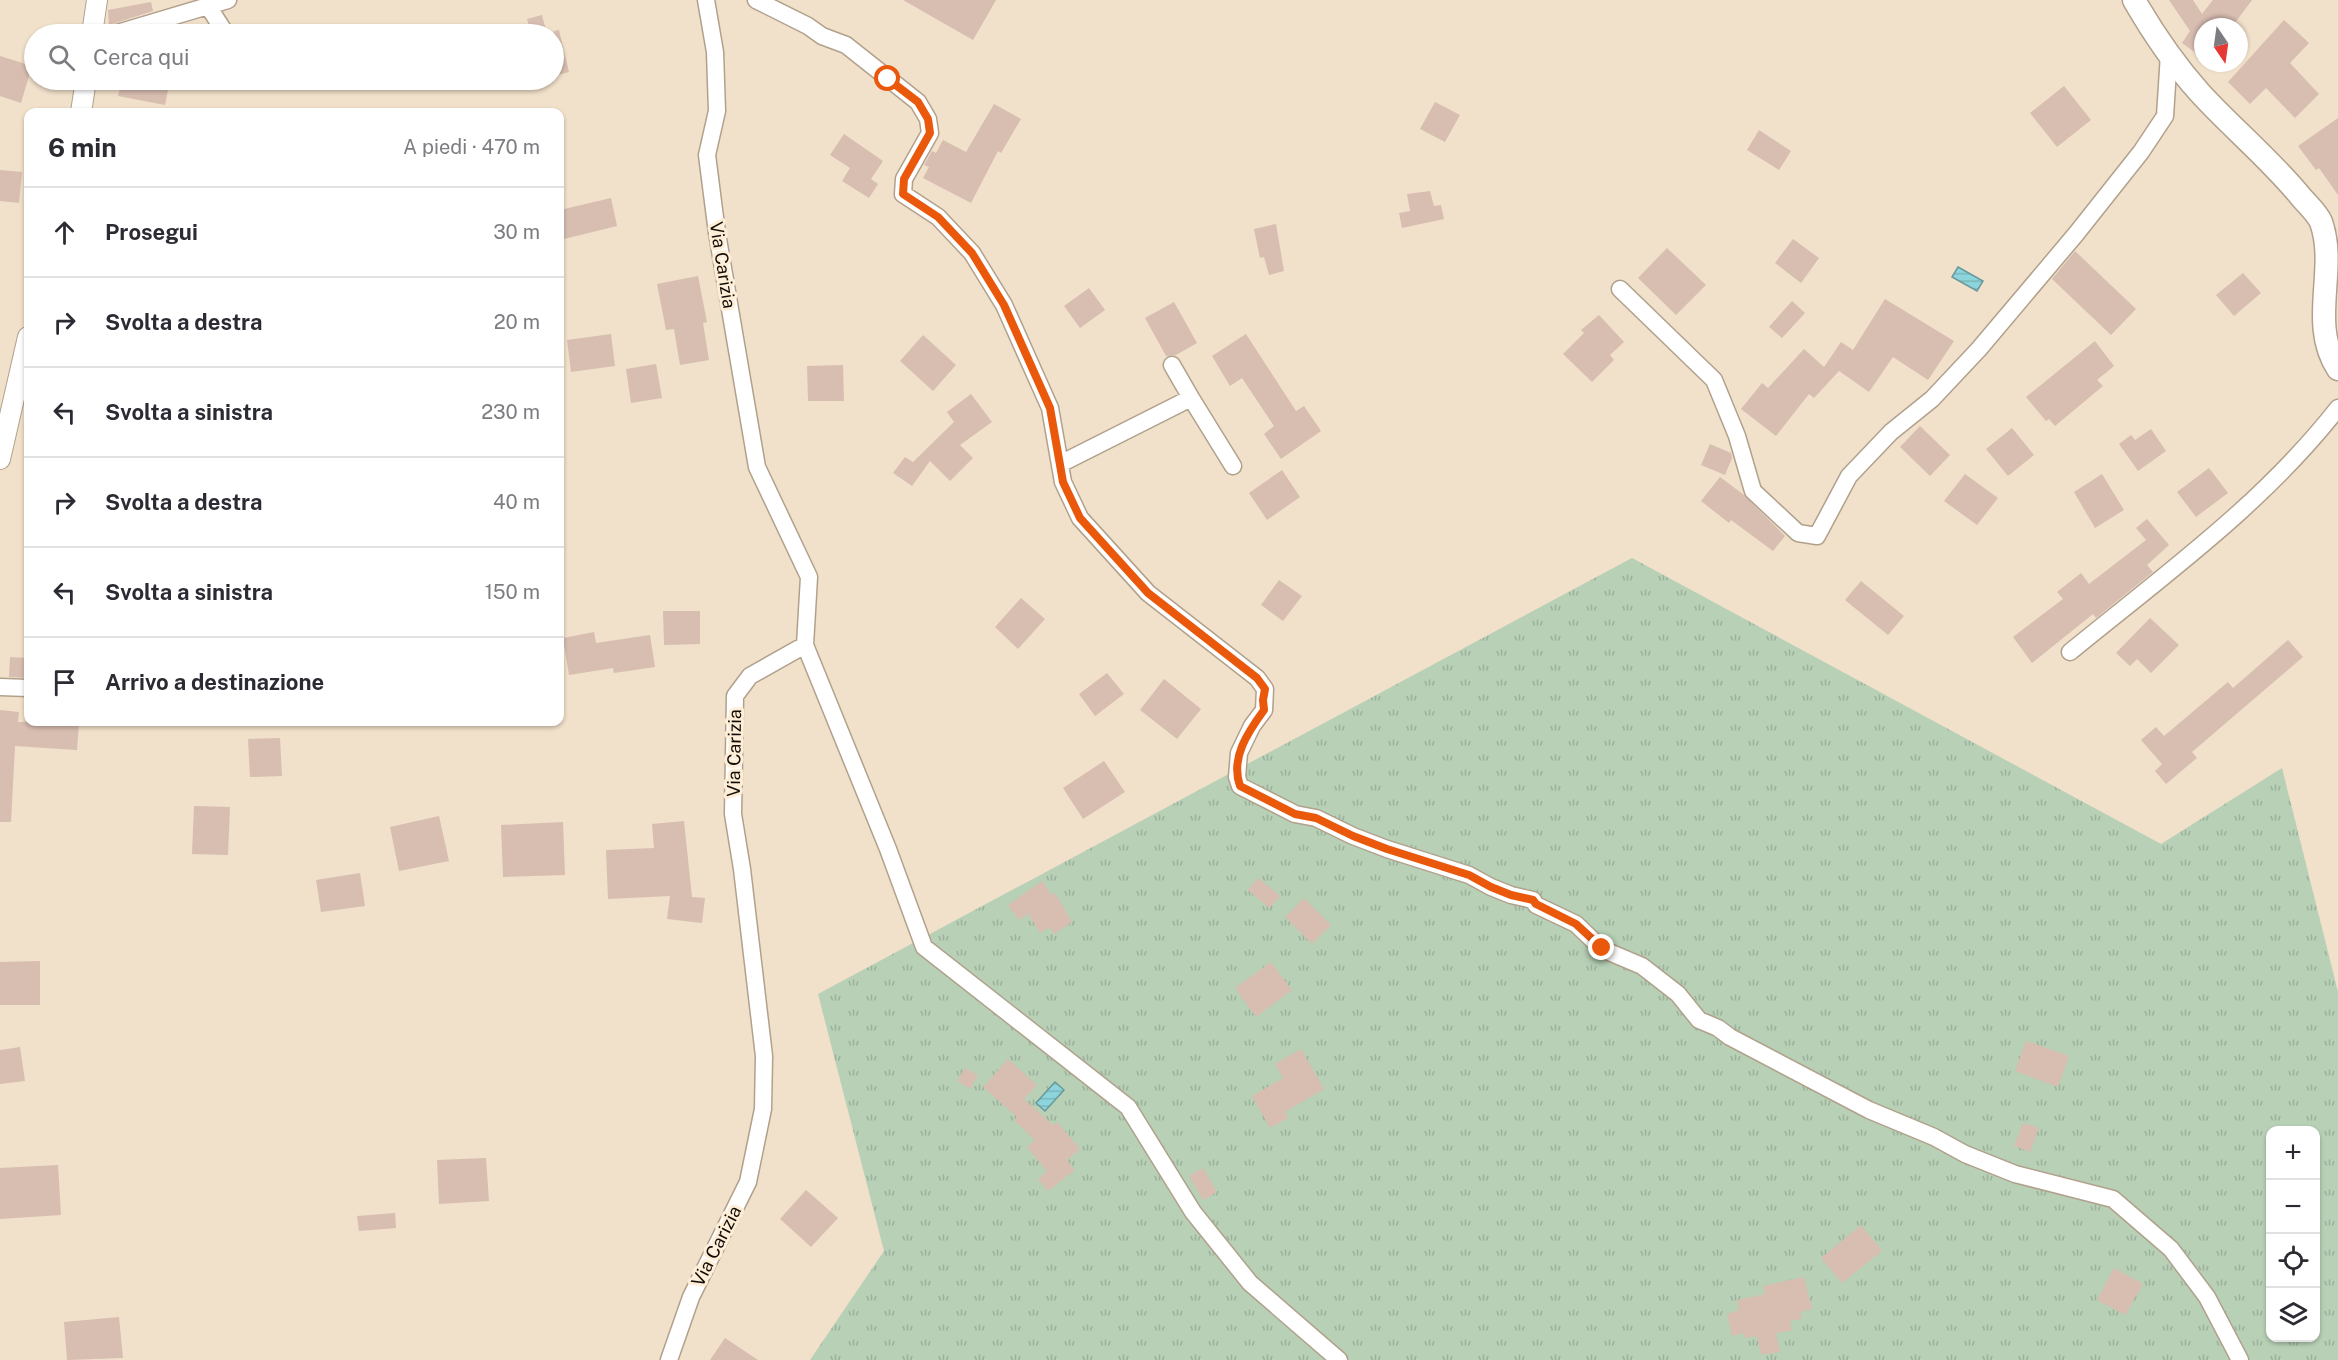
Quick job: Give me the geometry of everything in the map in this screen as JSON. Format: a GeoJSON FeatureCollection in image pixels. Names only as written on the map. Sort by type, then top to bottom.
{"type":"FeatureCollection","features":[{"type":"Feature","properties":{"kind":"main road"},"geometry":{"type":"LineString","coordinates":[[2134,0],[2158,40],[2199,92],[2278,169],[2320,220],[2326,259],[2323,324],[2331,356],[2338,369]]}},
{"type":"Feature","properties":{"kind":"street"},"geometry":{"type":"LineString","coordinates":[[94,24],[98,0]]}},
{"type":"Feature","properties":{"kind":"street"},"geometry":{"type":"LineString","coordinates":[[148,24],[228,0]]}},
{"type":"Feature","properties":{"kind":"street","name":"Via Carizia"},"geometry":{"type":"LineString","coordinates":[[669,1360],[691,1297],[748,1182],[764,1109],[764,1056],[742,870],[733,814],[735,696],[750,676],[805,645],[809,577],[757,467],[717,233],[707,155],[717,111],[715,52],[706,0]]}},
{"type":"Feature","properties":{"kind":"street"},"geometry":{"type":"LineString","coordinates":[[756,0],[822,36],[846,45],[918,102],[928,119],[930,133],[904,179],[903,194],[938,217],[972,253],[1004,305],[1050,408],[1063,482],[1080,518],[1148,593],[1257,678],[1265,689],[1264,710],[1252,726],[1239,753],[1237,777],[1240,786],[1295,814],[1316,818],[1370,843],[1469,875],[1511,895],[1533,900],[1536,904],[1576,924],[1602,948],[1642,966],[1678,994],[1699,1020],[1718,1028],[1730,1037],[1869,1110],[2015,1174],[2113,1198],[2171,1249],[2207,1297],[2240,1360]]}},
{"type":"Feature","properties":{"kind":"street"},"geometry":{"type":"LineString","coordinates":[[208,6],[220,24]]}},
{"type":"Feature","properties":{"kind":"street"},"geometry":{"type":"LineString","coordinates":[[1620,289],[1714,380],[1737,436],[1753,491],[1798,533],[1817,537],[1849,476],[1891,432],[1932,399],[1979,349],[2076,234],[2141,152],[2165,116],[2169,54]]}},
{"type":"Feature","properties":{"kind":"street"},"geometry":{"type":"LineString","coordinates":[[82,108],[84,90]]}},
{"type":"Feature","properties":{"kind":"street"},"geometry":{"type":"LineString","coordinates":[[0,459],[24,354]]}},
{"type":"Feature","properties":{"kind":"street"},"geometry":{"type":"LineString","coordinates":[[1172,365],[1233,466]]}},
{"type":"Feature","properties":{"kind":"street"},"geometry":{"type":"LineString","coordinates":[[1060,464],[1191,398]]}},
{"type":"Feature","properties":{"kind":"street"},"geometry":{"type":"LineString","coordinates":[[2070,652],[2234,518],[2290,466],[2338,408]]}},
{"type":"Feature","properties":{"kind":"street"},"geometry":{"type":"LineString","coordinates":[[805,645],[888,849],[924,946],[1128,1107],[1193,1212],[1250,1283],[1339,1360]]}},
{"type":"Feature","properties":{"kind":"street"},"geometry":{"type":"LineString","coordinates":[[0,687],[24,688]]}},
{"type":"Feature","properties":{"kind":"green space"},"geometry":{"type":"Polygon","coordinates":[[[1632,558],[2161,844],[2282,768],[2338,992],[2338,1360],[810,1360],[884,1251],[818,994],[1632,558]]]}},
{"type":"Feature","properties":{"kind":"water"},"geometry":{"type":"Polygon","coordinates":[[[1958,267],[1983,281],[1977,291],[1952,277],[1958,267]]]}},
{"type":"Feature","properties":{"kind":"water"},"geometry":{"type":"Polygon","coordinates":[[[1055,1082],[1064,1090],[1045,1111],[1036,1103],[1055,1082]]]}},
{"type":"Feature","properties":{"kind":"building"},"geometry":{"type":"Polygon","coordinates":[[[903,0],[996,0],[973,40],[903,0]]]}},
{"type":"Feature","properties":{"kind":"building"},"geometry":{"type":"Polygon","coordinates":[[[2169,0],[2193,0],[2202,14],[2213,0],[2252,0],[2239,18],[2194,18],[2194,52],[2182,43],[2190,31],[2169,0]]]}},
{"type":"Feature","properties":{"kind":"building"},"geometry":{"type":"Polygon","coordinates":[[[151,2],[153,11],[109,24],[108,10],[151,2]]]}},
{"type":"Feature","properties":{"kind":"building"},"geometry":{"type":"Polygon","coordinates":[[[542,15],[544,24],[528,24],[527,19],[542,15]]]}},
{"type":"Feature","properties":{"kind":"building"},"geometry":{"type":"Polygon","coordinates":[[[2284,20],[2309,43],[2290,63],[2319,94],[2295,118],[2266,88],[2250,104],[2228,82],[2237,72],[2248,72],[2248,60],[2284,20]]]}},
{"type":"Feature","properties":{"kind":"building"},"geometry":{"type":"Polygon","coordinates":[[[564,51],[569,72],[564,73],[564,51]]]}},
{"type":"Feature","properties":{"kind":"building"},"geometry":{"type":"Polygon","coordinates":[[[0,56],[24,64],[25,90],[21,103],[0,96],[0,56]]]}},
{"type":"Feature","properties":{"kind":"building"},"geometry":{"type":"Polygon","coordinates":[[[2064,86],[2091,120],[2057,147],[2030,113],[2064,86]]]}},
{"type":"Feature","properties":{"kind":"building"},"geometry":{"type":"Polygon","coordinates":[[[120,90],[168,90],[165,105],[118,96],[120,90]]]}},
{"type":"Feature","properties":{"kind":"building"},"geometry":{"type":"Polygon","coordinates":[[[1435,102],[1460,115],[1445,142],[1420,129],[1435,102]]]}},
{"type":"Feature","properties":{"kind":"building"},"geometry":{"type":"Polygon","coordinates":[[[994,104],[1021,119],[1001,153],[998,151],[971,203],[923,178],[929,167],[924,165],[932,151],[936,153],[943,140],[966,152],[994,104]]]}},
{"type":"Feature","properties":{"kind":"building"},"geometry":{"type":"Polygon","coordinates":[[[2338,118],[2338,195],[2319,168],[2316,170],[2298,146],[2338,118]]]}},
{"type":"Feature","properties":{"kind":"building"},"geometry":{"type":"Polygon","coordinates":[[[1759,130],[1791,151],[1779,170],[1747,150],[1759,130]]]}},
{"type":"Feature","properties":{"kind":"building"},"geometry":{"type":"Polygon","coordinates":[[[844,134],[883,161],[871,179],[878,184],[869,198],[842,181],[850,168],[830,155],[844,134]]]}},
{"type":"Feature","properties":{"kind":"building"},"geometry":{"type":"Polygon","coordinates":[[[0,170],[22,172],[19,203],[0,201],[0,170]]]}},
{"type":"Feature","properties":{"kind":"building"},"geometry":{"type":"Polygon","coordinates":[[[1430,191],[1434,206],[1441,205],[1444,219],[1402,228],[1399,213],[1410,211],[1407,194],[1430,191]]]}},
{"type":"Feature","properties":{"kind":"building"},"geometry":{"type":"Polygon","coordinates":[[[611,198],[617,226],[564,239],[564,209],[611,198]]]}},
{"type":"Feature","properties":{"kind":"building"},"geometry":{"type":"Polygon","coordinates":[[[1276,224],[1284,271],[1269,275],[1264,257],[1260,258],[1254,229],[1276,224]]]}},
{"type":"Feature","properties":{"kind":"building"},"geometry":{"type":"Polygon","coordinates":[[[1793,239],[1819,258],[1801,283],[1775,263],[1793,239]]]}},
{"type":"Feature","properties":{"kind":"building"},"geometry":{"type":"Polygon","coordinates":[[[1667,248],[1706,285],[1676,315],[1638,278],[1667,248]]]}},
{"type":"Feature","properties":{"kind":"building"},"geometry":{"type":"Polygon","coordinates":[[[2075,251],[2136,309],[2111,335],[2052,279],[2075,251]]]}},
{"type":"Feature","properties":{"kind":"building"},"geometry":{"type":"Polygon","coordinates":[[[2243,273],[2261,293],[2234,316],[2216,295],[2243,273]]]}},
{"type":"Feature","properties":{"kind":"building"},"geometry":{"type":"Polygon","coordinates":[[[698,276],[707,322],[703,323],[709,360],[680,365],[674,329],[666,330],[657,284],[698,276]]]}},
{"type":"Feature","properties":{"kind":"building"},"geometry":{"type":"Polygon","coordinates":[[[1089,288],[1105,310],[1080,328],[1064,306],[1089,288]]]}},
{"type":"Feature","properties":{"kind":"building"},"geometry":{"type":"Polygon","coordinates":[[[1885,299],[1954,341],[1928,380],[1893,357],[1869,392],[1839,371],[1814,398],[1809,394],[1776,436],[1741,409],[1762,383],[1768,388],[1804,349],[1824,367],[1841,342],[1853,350],[1885,299]]]}},
{"type":"Feature","properties":{"kind":"building"},"geometry":{"type":"Polygon","coordinates":[[[1792,301],[1805,313],[1782,338],[1769,327],[1792,301]]]}},
{"type":"Feature","properties":{"kind":"building"},"geometry":{"type":"Polygon","coordinates":[[[1174,302],[1197,343],[1176,355],[1166,356],[1145,318],[1174,302]]]}},
{"type":"Feature","properties":{"kind":"building"},"geometry":{"type":"Polygon","coordinates":[[[1599,315],[1624,342],[1610,355],[1614,360],[1592,382],[1563,354],[1584,333],[1581,330],[1599,315]]]}},
{"type":"Feature","properties":{"kind":"building"},"geometry":{"type":"Polygon","coordinates":[[[611,334],[615,366],[571,372],[567,340],[611,334]]]}},
{"type":"Feature","properties":{"kind":"building"},"geometry":{"type":"Polygon","coordinates":[[[1246,334],[1296,411],[1304,406],[1321,431],[1281,459],[1264,434],[1274,426],[1242,378],[1230,386],[1212,356],[1246,334]]]}},
{"type":"Feature","properties":{"kind":"building"},"geometry":{"type":"Polygon","coordinates":[[[923,335],[956,365],[933,391],[900,361],[923,335]]]}},
{"type":"Feature","properties":{"kind":"building"},"geometry":{"type":"Polygon","coordinates":[[[2095,341],[2114,366],[2097,380],[2103,386],[2055,426],[2049,419],[2046,421],[2026,397],[2095,341]]]}},
{"type":"Feature","properties":{"kind":"building"},"geometry":{"type":"Polygon","coordinates":[[[656,364],[662,398],[631,403],[626,369],[656,364]]]}},
{"type":"Feature","properties":{"kind":"building"},"geometry":{"type":"Polygon","coordinates":[[[843,365],[844,401],[808,401],[807,366],[843,365]]]}},
{"type":"Feature","properties":{"kind":"building"},"geometry":{"type":"Polygon","coordinates":[[[971,394],[992,422],[960,445],[973,458],[950,481],[930,461],[912,486],[893,473],[905,457],[913,462],[954,422],[947,412],[971,394]]]}},
{"type":"Feature","properties":{"kind":"building"},"geometry":{"type":"Polygon","coordinates":[[[1920,426],[1950,455],[1930,476],[1900,447],[1920,426]]]}},
{"type":"Feature","properties":{"kind":"building"},"geometry":{"type":"Polygon","coordinates":[[[2012,428],[2034,455],[2008,476],[1986,449],[2012,428]]]}},
{"type":"Feature","properties":{"kind":"building"},"geometry":{"type":"Polygon","coordinates":[[[2151,429],[2166,451],[2138,471],[2119,444],[2131,435],[2135,440],[2151,429]]]}},
{"type":"Feature","properties":{"kind":"building"},"geometry":{"type":"Polygon","coordinates":[[[1710,444],[1731,453],[1732,458],[1725,475],[1701,465],[1710,444]]]}},
{"type":"Feature","properties":{"kind":"building"},"geometry":{"type":"Polygon","coordinates":[[[2209,468],[2228,493],[2196,517],[2177,492],[2209,468]]]}},
{"type":"Feature","properties":{"kind":"building"},"geometry":{"type":"Polygon","coordinates":[[[1282,470],[1300,497],[1267,520],[1249,493],[1282,470]]]}},
{"type":"Feature","properties":{"kind":"building"},"geometry":{"type":"Polygon","coordinates":[[[1965,474],[1998,498],[1977,525],[1944,501],[1965,474]]]}},
{"type":"Feature","properties":{"kind":"building"},"geometry":{"type":"Polygon","coordinates":[[[2102,474],[2124,510],[2095,528],[2074,492],[2102,474]]]}},
{"type":"Feature","properties":{"kind":"building"},"geometry":{"type":"Polygon","coordinates":[[[1720,477],[1744,495],[1785,536],[1773,551],[1731,520],[1729,523],[1701,501],[1720,477]]]}},
{"type":"Feature","properties":{"kind":"building"},"geometry":{"type":"Polygon","coordinates":[[[2147,519],[2169,545],[2147,565],[2153,572],[2096,618],[2093,614],[2032,663],[2013,637],[2063,599],[2057,592],[2081,573],[2089,584],[2146,540],[2136,528],[2147,519]]]}},
{"type":"Feature","properties":{"kind":"building"},"geometry":{"type":"Polygon","coordinates":[[[1279,580],[1302,596],[1283,621],[1261,605],[1279,580]]]}},
{"type":"Feature","properties":{"kind":"building"},"geometry":{"type":"Polygon","coordinates":[[[1861,581],[1904,616],[1888,635],[1845,600],[1861,581]]]}},
{"type":"Feature","properties":{"kind":"building"},"geometry":{"type":"Polygon","coordinates":[[[1021,598],[1045,619],[1018,649],[995,627],[1021,598]]]}},
{"type":"Feature","properties":{"kind":"building"},"geometry":{"type":"Polygon","coordinates":[[[663,611],[700,611],[700,644],[664,645],[663,611]]]}},
{"type":"Feature","properties":{"kind":"building"},"geometry":{"type":"Polygon","coordinates":[[[2150,618],[2179,645],[2151,673],[2137,659],[2130,666],[2116,653],[2150,618]]]}},
{"type":"Feature","properties":{"kind":"building"},"geometry":{"type":"Polygon","coordinates":[[[594,632],[596,643],[650,635],[655,667],[614,673],[613,668],[569,675],[564,638],[594,632]]]}},
{"type":"Feature","properties":{"kind":"building"},"geometry":{"type":"Polygon","coordinates":[[[2288,640],[2303,657],[2192,752],[2197,758],[2166,784],[2155,771],[2162,764],[2141,740],[2156,727],[2164,736],[2228,682],[2233,688],[2288,640]]]}},
{"type":"Feature","properties":{"kind":"building"},"geometry":{"type":"Polygon","coordinates":[[[10,657],[24,658],[24,678],[9,677],[10,657]]]}},
{"type":"Feature","properties":{"kind":"building"},"geometry":{"type":"Polygon","coordinates":[[[1107,673],[1124,694],[1095,716],[1079,694],[1107,673]]]}},
{"type":"Feature","properties":{"kind":"building"},"geometry":{"type":"Polygon","coordinates":[[[1164,679],[1201,709],[1177,739],[1140,710],[1164,679]]]}},
{"type":"Feature","properties":{"kind":"building"},"geometry":{"type":"Polygon","coordinates":[[[0,710],[19,712],[18,722],[24,722],[24,726],[79,726],[77,750],[15,746],[11,822],[0,822],[0,710]]]}},
{"type":"Feature","properties":{"kind":"building"},"geometry":{"type":"Polygon","coordinates":[[[280,738],[282,776],[250,777],[248,739],[280,738]]]}},
{"type":"Feature","properties":{"kind":"building"},"geometry":{"type":"Polygon","coordinates":[[[1104,761],[1125,792],[1083,819],[1063,788],[1104,761]]]}},
{"type":"Feature","properties":{"kind":"building"},"geometry":{"type":"Polygon","coordinates":[[[194,806],[230,807],[228,855],[192,854],[194,806]]]}},
{"type":"Feature","properties":{"kind":"building"},"geometry":{"type":"Polygon","coordinates":[[[439,816],[449,861],[399,871],[390,827],[439,816]]]}},
{"type":"Feature","properties":{"kind":"building"},"geometry":{"type":"Polygon","coordinates":[[[684,821],[692,897],[705,898],[702,923],[667,919],[670,896],[608,899],[606,850],[654,848],[652,824],[684,821]]]}},
{"type":"Feature","properties":{"kind":"building"},"geometry":{"type":"Polygon","coordinates":[[[563,822],[565,875],[503,877],[501,825],[563,822]]]}},
{"type":"Feature","properties":{"kind":"building"},"geometry":{"type":"Polygon","coordinates":[[[360,873],[365,906],[321,912],[316,880],[360,873]]]}},
{"type":"Feature","properties":{"kind":"building"},"geometry":{"type":"Polygon","coordinates":[[[1258,878],[1280,896],[1269,908],[1248,890],[1258,878]]]}},
{"type":"Feature","properties":{"kind":"building"},"geometry":{"type":"Polygon","coordinates":[[[1042,881],[1052,895],[1055,893],[1072,922],[1054,934],[1050,927],[1040,933],[1028,914],[1019,920],[1008,905],[1042,881]]]}},
{"type":"Feature","properties":{"kind":"building"},"geometry":{"type":"Polygon","coordinates":[[[1304,898],[1331,925],[1312,944],[1285,917],[1304,898]]]}},
{"type":"Feature","properties":{"kind":"building"},"geometry":{"type":"Polygon","coordinates":[[[40,961],[40,1005],[0,1005],[0,962],[40,961]]]}},
{"type":"Feature","properties":{"kind":"building"},"geometry":{"type":"Polygon","coordinates":[[[1271,962],[1292,990],[1256,1017],[1235,988],[1271,962]]]}},
{"type":"Feature","properties":{"kind":"building"},"geometry":{"type":"Polygon","coordinates":[[[2026,1041],[2069,1056],[2058,1087],[2015,1071],[2026,1041]]]}},
{"type":"Feature","properties":{"kind":"building"},"geometry":{"type":"Polygon","coordinates":[[[20,1047],[25,1081],[0,1084],[0,1050],[20,1047]]]}},
{"type":"Feature","properties":{"kind":"building"},"geometry":{"type":"Polygon","coordinates":[[[1301,1049],[1324,1089],[1285,1112],[1288,1118],[1270,1128],[1252,1096],[1283,1078],[1275,1064],[1301,1049]]]}},
{"type":"Feature","properties":{"kind":"building"},"geometry":{"type":"Polygon","coordinates":[[[1008,1059],[1037,1085],[1024,1099],[1053,1125],[1057,1122],[1080,1149],[1067,1160],[1075,1170],[1048,1191],[1038,1179],[1047,1171],[1027,1147],[1035,1140],[1014,1120],[1017,1117],[983,1087],[1008,1059]]]}},
{"type":"Feature","properties":{"kind":"building"},"geometry":{"type":"Polygon","coordinates":[[[965,1068],[978,1075],[970,1089],[957,1081],[965,1068]]]}},
{"type":"Feature","properties":{"kind":"building"},"geometry":{"type":"Polygon","coordinates":[[[2023,1123],[2039,1128],[2030,1152],[2014,1146],[2023,1123]]]}},
{"type":"Feature","properties":{"kind":"building"},"geometry":{"type":"Polygon","coordinates":[[[486,1158],[489,1201],[439,1204],[437,1160],[486,1158]]]}},
{"type":"Feature","properties":{"kind":"building"},"geometry":{"type":"Polygon","coordinates":[[[58,1165],[61,1215],[0,1219],[0,1168],[58,1165]]]}},
{"type":"Feature","properties":{"kind":"building"},"geometry":{"type":"Polygon","coordinates":[[[1203,1168],[1217,1192],[1203,1200],[1189,1176],[1203,1168]]]}},
{"type":"Feature","properties":{"kind":"building"},"geometry":{"type":"Polygon","coordinates":[[[806,1190],[838,1218],[811,1247],[780,1219],[806,1190]]]}},
{"type":"Feature","properties":{"kind":"building"},"geometry":{"type":"Polygon","coordinates":[[[395,1213],[396,1228],[359,1231],[357,1216],[395,1213]]]}},
{"type":"Feature","properties":{"kind":"building"},"geometry":{"type":"Polygon","coordinates":[[[1861,1225],[1882,1251],[1842,1283],[1821,1258],[1861,1225]]]}},
{"type":"Feature","properties":{"kind":"building"},"geometry":{"type":"Polygon","coordinates":[[[2114,1268],[2143,1284],[2125,1315],[2097,1300],[2114,1268]]]}},
{"type":"Feature","properties":{"kind":"building"},"geometry":{"type":"Polygon","coordinates":[[[1804,1277],[1812,1309],[1800,1312],[1802,1319],[1790,1321],[1792,1330],[1776,1333],[1780,1352],[1761,1355],[1757,1336],[1745,1338],[1744,1333],[1732,1336],[1727,1314],[1739,1310],[1737,1300],[1765,1294],[1763,1286],[1804,1277]]]}},
{"type":"Feature","properties":{"kind":"building"},"geometry":{"type":"Polygon","coordinates":[[[119,1317],[123,1358],[67,1360],[64,1322],[119,1317]]]}},
{"type":"Feature","properties":{"kind":"building"},"geometry":{"type":"Polygon","coordinates":[[[725,1338],[758,1360],[710,1360],[725,1338]]]}},
{"type":"Feature","properties":{"kind":"route"},"geometry":{"type":"LineString","coordinates":[[888,79],[918,102],[928,119],[930,133],[904,179],[903,194],[938,217],[972,253],[1004,305],[1050,408],[1063,482],[1080,518],[1148,593],[1257,678],[1265,689],[1264,710],[1252,726],[1239,753],[1237,777],[1240,786],[1295,814],[1316,818],[1387,849],[1469,875],[1511,895],[1533,900],[1536,904],[1576,924],[1602,948]]}}]}
